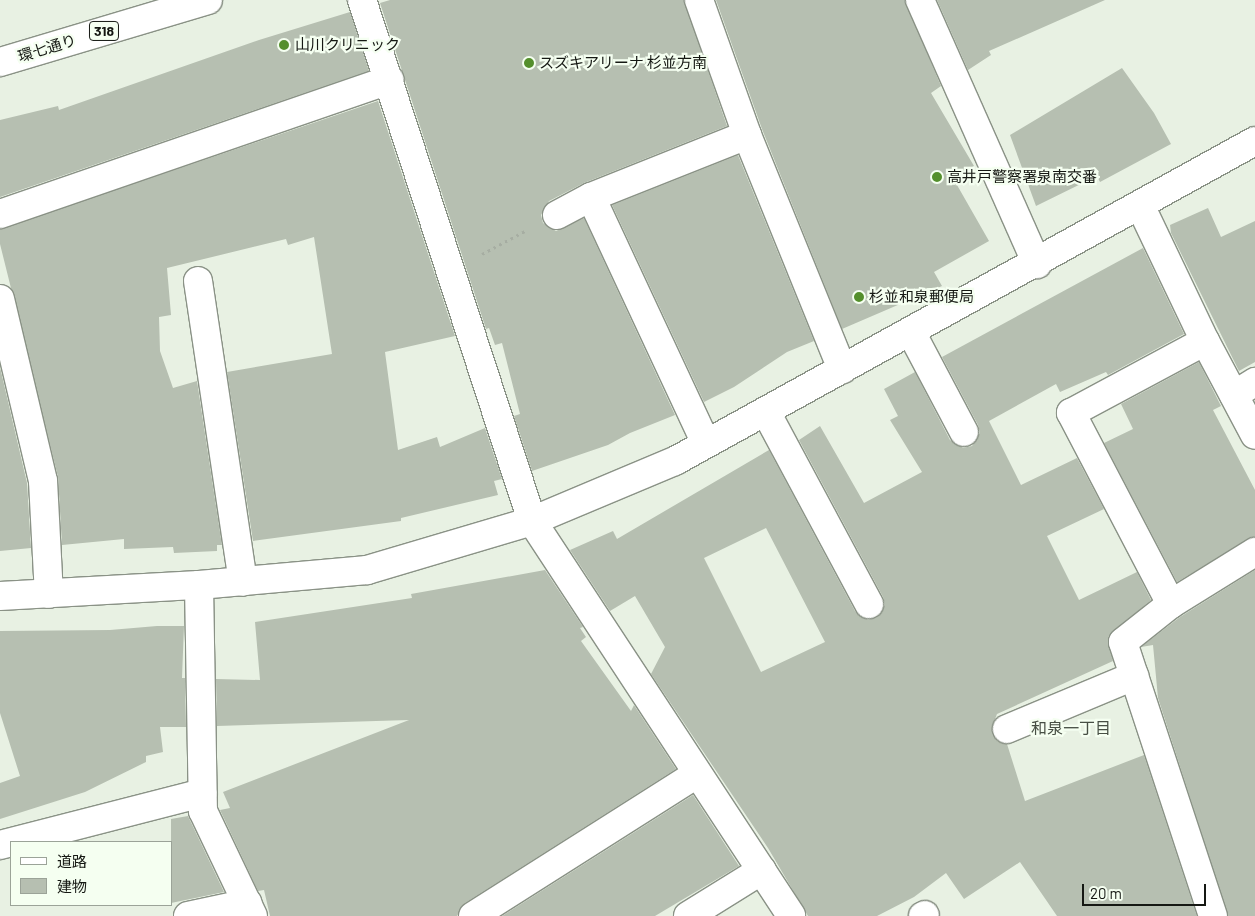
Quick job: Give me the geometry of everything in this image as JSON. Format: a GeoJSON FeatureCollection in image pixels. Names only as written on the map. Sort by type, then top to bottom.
{"type":"FeatureCollection","features":[{"type":"Feature","properties":{"kind":"street","name":"環七通り"},"geometry":{"type":"LineString","coordinates":[[0,62],[208,0]]}},
{"type":"Feature","properties":{"kind":"street"},"geometry":{"type":"LineString","coordinates":[[362,0],[390,80],[532,521],[791,916]]}},
{"type":"Feature","properties":{"kind":"street"},"geometry":{"type":"LineString","coordinates":[[700,0],[747,134],[842,369]]}},
{"type":"Feature","properties":{"kind":"street"},"geometry":{"type":"LineString","coordinates":[[920,0],[1037,264]]}},
{"type":"Feature","properties":{"kind":"street"},"geometry":{"type":"LineString","coordinates":[[0,214],[390,80]]}},
{"type":"Feature","properties":{"kind":"street"},"geometry":{"type":"LineString","coordinates":[[557,215],[591,197],[747,134]]}},
{"type":"Feature","properties":{"kind":"street"},"geometry":{"type":"LineString","coordinates":[[0,596],[243,582],[367,570],[532,521],[675,461],[1037,264],[1255,141]]}},
{"type":"Feature","properties":{"kind":"street"},"geometry":{"type":"LineString","coordinates":[[591,197],[706,444]]}},
{"type":"Feature","properties":{"kind":"street"},"geometry":{"type":"LineString","coordinates":[[1140,205],[1205,341],[1244,389],[1255,435]]}},
{"type":"Feature","properties":{"kind":"street"},"geometry":{"type":"LineString","coordinates":[[198,282],[243,582]]}},
{"type":"Feature","properties":{"kind":"street"},"geometry":{"type":"LineString","coordinates":[[0,298],[5,333],[43,480],[49,594]]}},
{"type":"Feature","properties":{"kind":"street"},"geometry":{"type":"LineString","coordinates":[[911,332],[964,432]]}},
{"type":"Feature","properties":{"kind":"street"},"geometry":{"type":"LineString","coordinates":[[1171,604],[1071,413],[1205,341]]}},
{"type":"Feature","properties":{"kind":"street"},"geometry":{"type":"LineString","coordinates":[[766,412],[869,604]]}},
{"type":"Feature","properties":{"kind":"street"},"geometry":{"type":"LineString","coordinates":[[1213,916],[1123,642],[1171,604],[1255,552]]}},
{"type":"Feature","properties":{"kind":"street"},"geometry":{"type":"LineString","coordinates":[[188,916],[250,910],[203,811],[199,585]]}},
{"type":"Feature","properties":{"kind":"street"},"geometry":{"type":"LineString","coordinates":[[1007,729],[1134,676]]}},
{"type":"Feature","properties":{"kind":"street"},"geometry":{"type":"LineString","coordinates":[[473,916],[697,774]]}},
{"type":"Feature","properties":{"kind":"street"},"geometry":{"type":"LineString","coordinates":[[15,841],[202,792]]}},
{"type":"Feature","properties":{"kind":"street"},"geometry":{"type":"LineString","coordinates":[[688,916],[762,870]]}},
{"type":"Feature","properties":{"kind":"path"},"geometry":{"type":"LineString","coordinates":[[450,270],[557,215]]}},
{"type":"Feature","properties":{"kind":"building"},"geometry":{"type":"Polygon","coordinates":[[[390,0],[684,0],[727,126],[584,183],[549,201],[541,215],[543,223],[556,231],[584,218],[675,415],[630,433],[608,445],[532,471],[514,416],[520,414],[502,343],[495,345],[489,328],[486,329],[380,3],[390,0]]]}},
{"type":"Feature","properties":{"kind":"building"},"geometry":{"type":"Polygon","coordinates":[[[716,0],[905,0],[941,86],[931,93],[974,166],[953,178],[989,241],[934,272],[942,286],[842,329],[762,129],[716,0]]]}},
{"type":"Feature","properties":{"kind":"building"},"geometry":{"type":"Polygon","coordinates":[[[937,0],[1105,0],[989,51],[991,55],[968,70],[937,0]]]}},
{"type":"Feature","properties":{"kind":"building"},"geometry":{"type":"Polygon","coordinates":[[[350,12],[369,71],[0,197],[0,120],[58,106],[59,110],[259,40],[350,12]]]}},
{"type":"Feature","properties":{"kind":"building"},"geometry":{"type":"Polygon","coordinates":[[[1122,68],[1154,113],[1171,144],[1100,182],[1097,176],[1036,206],[1010,135],[1122,68]]]}},
{"type":"Feature","properties":{"kind":"building"},"geometry":{"type":"Polygon","coordinates":[[[378,101],[455,336],[385,352],[398,450],[437,437],[440,447],[485,428],[502,479],[494,481],[498,495],[401,518],[401,521],[253,541],[227,372],[332,354],[314,237],[288,245],[286,239],[167,268],[171,315],[159,317],[160,351],[173,388],[197,381],[222,545],[217,545],[217,551],[174,553],[173,547],[124,549],[124,539],[62,545],[58,477],[0,244],[0,229],[378,101]]]}},
{"type":"Feature","properties":{"kind":"building"},"geometry":{"type":"Polygon","coordinates":[[[738,155],[814,341],[787,352],[734,387],[704,402],[612,205],[738,155]]]}},
{"type":"Feature","properties":{"kind":"building"},"geometry":{"type":"Polygon","coordinates":[[[1208,208],[1221,237],[1255,221],[1255,362],[1239,371],[1171,233],[1170,225],[1208,208]]]}},
{"type":"Feature","properties":{"kind":"building"},"geometry":{"type":"Polygon","coordinates":[[[1143,248],[1184,334],[1108,375],[1106,372],[1060,392],[1056,384],[989,421],[1021,485],[1077,458],[1104,509],[1047,536],[1079,600],[1137,572],[1151,600],[1108,637],[1113,661],[997,714],[992,727],[997,741],[1007,744],[1025,801],[1144,755],[1197,916],[1057,916],[1020,862],[964,899],[946,873],[914,897],[877,916],[808,916],[768,848],[651,674],[665,647],[635,596],[610,611],[570,550],[613,531],[617,539],[769,450],[855,611],[868,620],[877,617],[885,605],[883,597],[799,440],[820,426],[864,503],[922,472],[890,420],[898,416],[884,389],[915,372],[950,440],[963,448],[972,446],[980,433],[978,425],[942,357],[1143,248]],[[766,528],[704,558],[761,672],[825,642],[766,528]]]}},
{"type":"Feature","properties":{"kind":"building"},"geometry":{"type":"Polygon","coordinates":[[[1199,362],[1221,406],[1213,410],[1255,490],[1255,536],[1177,582],[1104,443],[1133,429],[1121,404],[1199,362]]]}},
{"type":"Feature","properties":{"kind":"building"},"geometry":{"type":"Polygon","coordinates":[[[0,367],[27,483],[31,548],[0,551],[0,367]]]}},
{"type":"Feature","properties":{"kind":"building"},"geometry":{"type":"Polygon","coordinates":[[[545,570],[583,627],[580,628],[586,637],[581,641],[631,711],[634,705],[676,769],[465,903],[457,916],[270,916],[264,890],[258,891],[220,810],[230,808],[223,792],[409,720],[217,726],[216,679],[260,680],[255,622],[412,598],[411,594],[545,570]]]}},
{"type":"Feature","properties":{"kind":"building"},"geometry":{"type":"Polygon","coordinates":[[[1255,570],[1255,916],[1228,916],[1158,698],[1153,645],[1141,647],[1180,617],[1255,570]]]}},
{"type":"Feature","properties":{"kind":"building"},"geometry":{"type":"Polygon","coordinates":[[[184,626],[182,678],[185,678],[186,727],[160,727],[163,752],[146,756],[146,762],[85,792],[0,819],[0,783],[20,776],[0,713],[0,631],[110,630],[184,626]]]}},
{"type":"Feature","properties":{"kind":"building"},"geometry":{"type":"Polygon","coordinates":[[[693,795],[739,866],[655,916],[502,916],[693,795]]]}},
{"type":"Feature","properties":{"kind":"building"},"geometry":{"type":"Polygon","coordinates":[[[188,816],[224,892],[172,903],[171,819],[188,816]]]}},
{"type":"Feature","properties":{"kind":"place","name":"山川クリニック"},"geometry":{"type":"Point","coordinates":[284,45]}},
{"type":"Feature","properties":{"kind":"place","name":"スズキアリーナ 杉並方南"},"geometry":{"type":"Point","coordinates":[529,63]}},
{"type":"Feature","properties":{"kind":"place","name":"高井戸警察署泉南交番"},"geometry":{"type":"Point","coordinates":[937,177]}},
{"type":"Feature","properties":{"kind":"place","name":"杉並和泉郵便局"},"geometry":{"type":"Point","coordinates":[859,297]}},
{"type":"Feature","properties":{"kind":"district","name":"和泉一丁目"},"geometry":{"type":"Point","coordinates":[1071,728]}}]}
